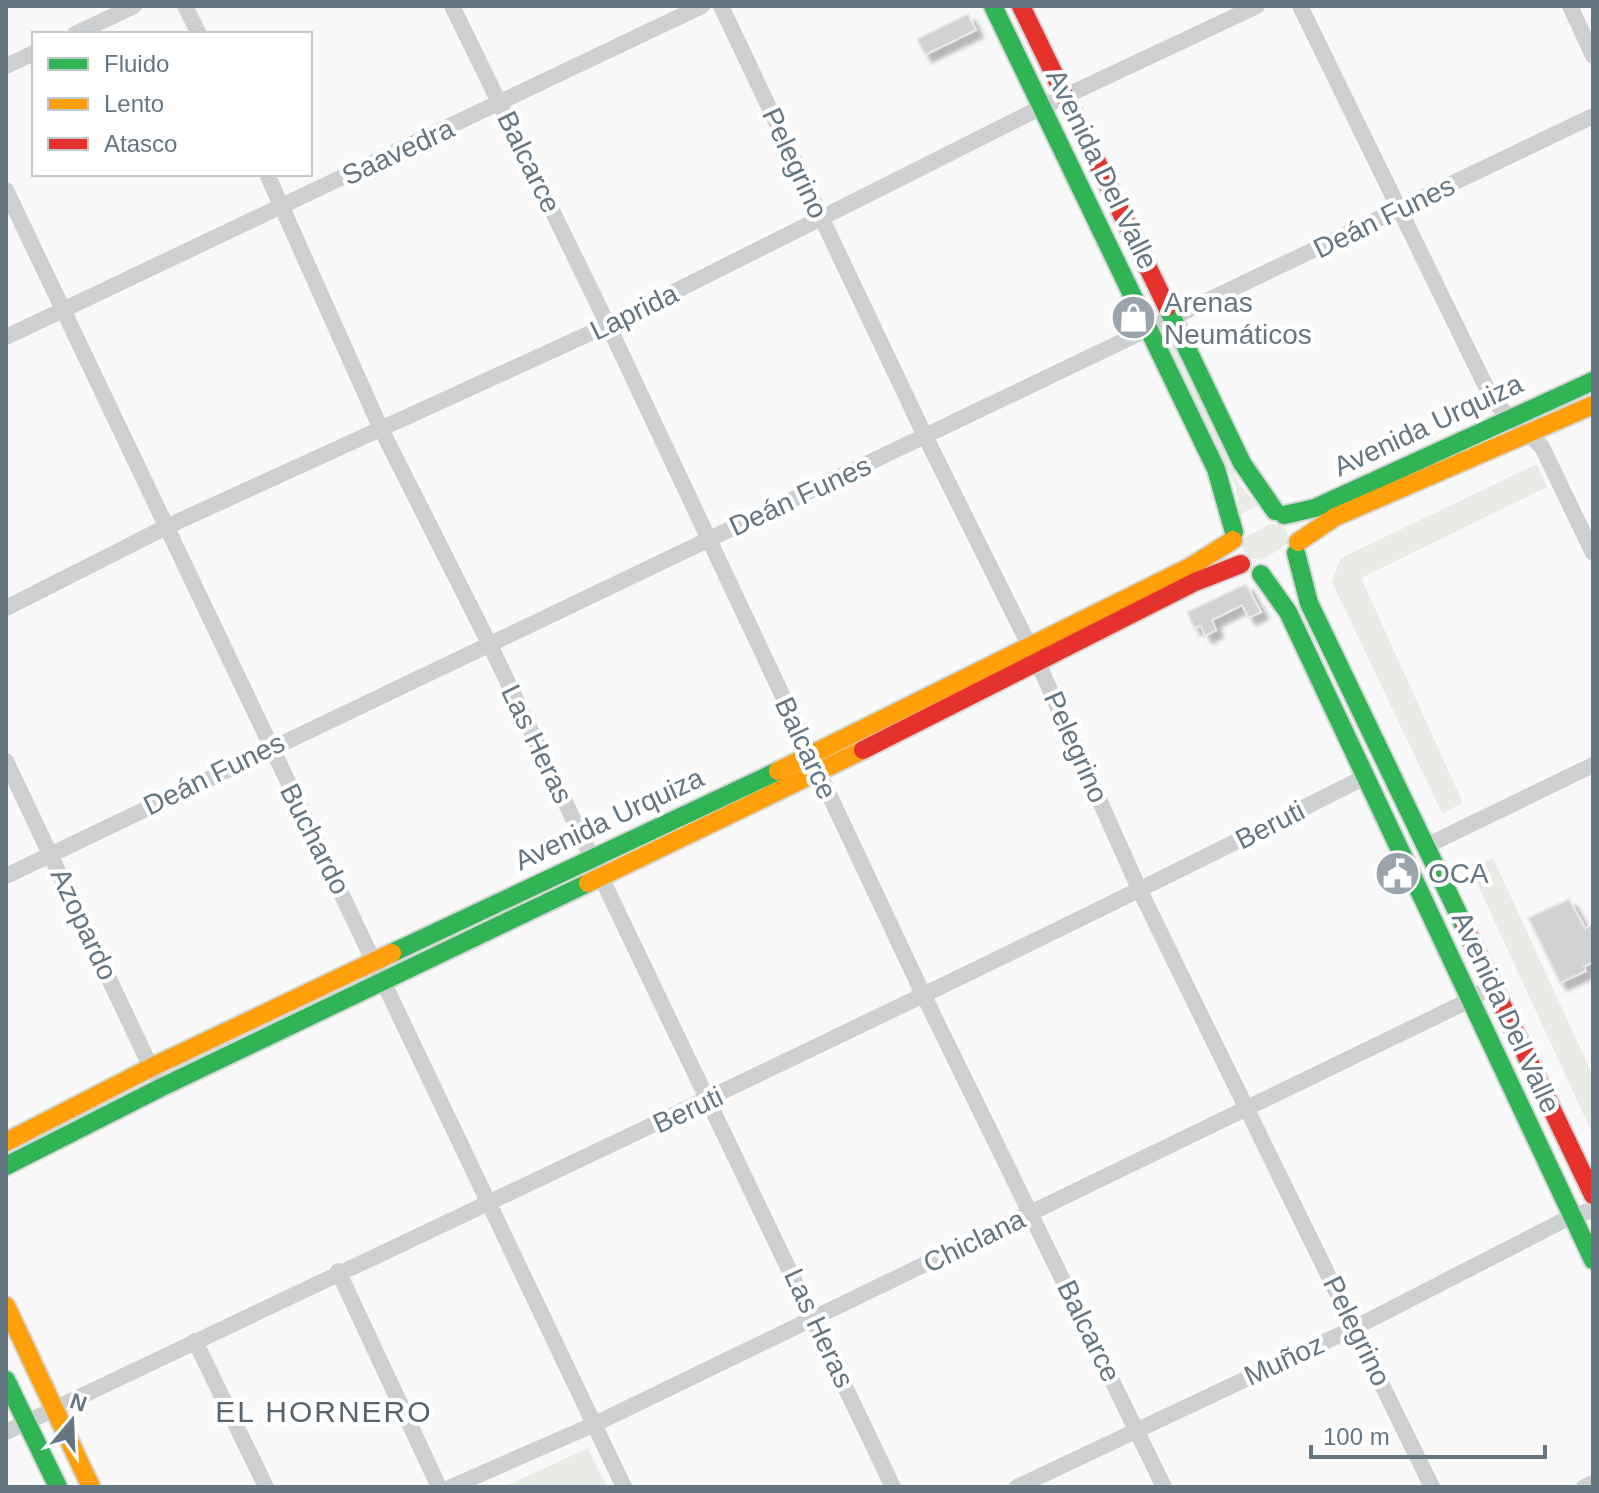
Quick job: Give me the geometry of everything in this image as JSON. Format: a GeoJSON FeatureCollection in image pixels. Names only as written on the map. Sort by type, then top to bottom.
{"type":"FeatureCollection","features":[{"type":"Feature","properties":{"kind":"main road","name":"Avenida Del Valle"},"geometry":{"type":"LineString","coordinates":[[993,6],[1216,469],[1234,536]]}},
{"type":"Feature","properties":{"kind":"main road","name":"Avenida Del Valle"},"geometry":{"type":"LineString","coordinates":[[1021,6],[1242,463],[1280,513]]}},
{"type":"Feature","properties":{"kind":"main road","name":"Avenida Urquiza"},"geometry":{"type":"LineString","coordinates":[[1280,513],[1315,508],[1593,381]]}},
{"type":"Feature","properties":{"kind":"main road","name":"Avenida Urquiza"},"geometry":{"type":"LineString","coordinates":[[1297,548],[1335,517],[1593,405]]}},
{"type":"Feature","properties":{"kind":"main road"},"geometry":{"type":"LineString","coordinates":[[6,1166],[162,1087],[818,773],[1195,582],[1241,564],[1261,574],[1282,570],[1297,548],[1297,531],[1280,513],[1250,513],[1234,536],[1241,564]]}},
{"type":"Feature","properties":{"kind":"main road","name":"Avenida Urquiza"},"geometry":{"type":"LineString","coordinates":[[6,1142],[150,1068],[809,756],[1190,567],[1234,536]]}},
{"type":"Feature","properties":{"kind":"main road","name":"Avenida Del Valle"},"geometry":{"type":"LineString","coordinates":[[1297,548],[1309,603],[1593,1195]]}},
{"type":"Feature","properties":{"kind":"main road","name":"Avenida Del Valle"},"geometry":{"type":"LineString","coordinates":[[1261,574],[1288,612],[1593,1260]]}},
{"type":"Feature","properties":{"kind":"main road"},"geometry":{"type":"LineString","coordinates":[[6,1306],[91,1487]]}},
{"type":"Feature","properties":{"kind":"main road"},"geometry":{"type":"LineString","coordinates":[[6,1380],[58,1487]]}},
{"type":"Feature","properties":{"kind":"street"},"geometry":{"type":"LineString","coordinates":[[79,32],[134,6]]}},
{"type":"Feature","properties":{"kind":"street"},"geometry":{"type":"LineString","coordinates":[[185,6],[198,32]]}},
{"type":"Feature","properties":{"kind":"street","name":"Balcarce"},"geometry":{"type":"LineString","coordinates":[[452,6],[608,325],[923,994],[1164,1487]]}},
{"type":"Feature","properties":{"kind":"street","name":"Saavedra"},"geometry":{"type":"LineString","coordinates":[[6,337],[702,6]]}},
{"type":"Feature","properties":{"kind":"street","name":"Pelegrino"},"geometry":{"type":"LineString","coordinates":[[721,6],[925,436],[1038,663],[1140,891],[1432,1487]]}},
{"type":"Feature","properties":{"kind":"street","name":"Laprida"},"geometry":{"type":"LineString","coordinates":[[6,608],[166,527],[608,325],[1040,108],[1065,99],[1257,6]]}},
{"type":"Feature","properties":{"kind":"street"},"geometry":{"type":"LineString","coordinates":[[1300,6],[1493,401],[1542,447],[1593,553]]}},
{"type":"Feature","properties":{"kind":"street"},"geometry":{"type":"LineString","coordinates":[[1570,6],[1593,56]]}},
{"type":"Feature","properties":{"kind":"street"},"geometry":{"type":"LineString","coordinates":[[6,66],[32,54]]}},
{"type":"Feature","properties":{"kind":"street","name":"Deán Funes"},"geometry":{"type":"LineString","coordinates":[[6,876],[269,747],[1593,116]]}},
{"type":"Feature","properties":{"kind":"street","name":"Las Heras"},"geometry":{"type":"LineString","coordinates":[[268,176],[381,429],[489,643],[893,1487]]}},
{"type":"Feature","properties":{"kind":"street","name":"Buchardo"},"geometry":{"type":"LineString","coordinates":[[6,190],[624,1487]]}},
{"type":"Feature","properties":{"kind":"street","name":"Azopardo"},"geometry":{"type":"LineString","coordinates":[[6,761],[150,1068],[162,1087]]}},
{"type":"Feature","properties":{"kind":"street"},"geometry":{"type":"LineString","coordinates":[[1426,846],[1593,765]]}},
{"type":"Feature","properties":{"kind":"street","name":"Beruti"},"geometry":{"type":"LineString","coordinates":[[6,1432],[338,1271],[710,1100],[1140,891],[1365,777]]}},
{"type":"Feature","properties":{"kind":"street","name":"Chiclana"},"geometry":{"type":"LineString","coordinates":[[451,1487],[595,1424],[1247,1109],[1470,1000],[1492,986]]}},
{"type":"Feature","properties":{"kind":"street","name":"Muñoz"},"geometry":{"type":"LineString","coordinates":[[1017,1487],[1356,1327],[1572,1216],[1593,1210]]}},
{"type":"Feature","properties":{"kind":"street"},"geometry":{"type":"LineString","coordinates":[[338,1271],[439,1487]]}},
{"type":"Feature","properties":{"kind":"street"},"geometry":{"type":"LineString","coordinates":[[195,1341],[266,1487]]}},
{"type":"Feature","properties":{"kind":"street"},"geometry":{"type":"LineString","coordinates":[[1584,1487],[1593,1483]]}},
{"type":"Feature","properties":{"kind":"shaded area"},"geometry":{"type":"Polygon","coordinates":[[[1169,336],[1240,485],[1258,506],[1240,514],[1236,487],[1165,338],[1169,336]]]}},
{"type":"Feature","properties":{"kind":"shaded area"},"geometry":{"type":"Polygon","coordinates":[[[1537,464],[1547,487],[1361,578],[1463,803],[1442,813],[1332,582],[1341,558],[1537,464]]]}},
{"type":"Feature","properties":{"kind":"shaded area"},"geometry":{"type":"Polygon","coordinates":[[[1270,524],[1279,524],[1287,530],[1288,543],[1263,560],[1249,558],[1242,547],[1244,538],[1270,524]]]}},
{"type":"Feature","properties":{"kind":"shaded area"},"geometry":{"type":"Polygon","coordinates":[[[1493,858],[1593,1076],[1593,1135],[1470,868],[1493,858]]]}},
{"type":"Feature","properties":{"kind":"shaded area"},"geometry":{"type":"Polygon","coordinates":[[[588,1448],[607,1487],[504,1487],[588,1448]]]}},
{"type":"Feature","properties":{"kind":"building"},"geometry":{"type":"Polygon","coordinates":[[[968,14],[976,30],[925,55],[917,39],[968,14]]]}},
{"type":"Feature","properties":{"kind":"building"},"geometry":{"type":"Polygon","coordinates":[[[1246,584],[1261,612],[1249,618],[1242,605],[1212,620],[1216,630],[1205,636],[1201,626],[1194,628],[1187,612],[1246,584]]]}},
{"type":"Feature","properties":{"kind":"building"},"geometry":{"type":"Polygon","coordinates":[[[1569,899],[1585,928],[1593,924],[1593,962],[1584,967],[1586,971],[1560,983],[1528,918],[1569,899]]]}},
{"type":"Feature","properties":{"kind":"traffic: fast"},"geometry":{"type":"LineString","coordinates":[[993,6],[1216,469],[1234,532]]}},
{"type":"Feature","properties":{"kind":"traffic: fast"},"geometry":{"type":"LineString","coordinates":[[1167,307],[1242,463],[1275,511]]}},
{"type":"Feature","properties":{"kind":"traffic: fast"},"geometry":{"type":"LineString","coordinates":[[1284,515],[1315,508],[1593,381]]}},
{"type":"Feature","properties":{"kind":"traffic: fast"},"geometry":{"type":"LineString","coordinates":[[1296,553],[1309,603],[1465,928]]}},
{"type":"Feature","properties":{"kind":"traffic: fast"},"geometry":{"type":"LineString","coordinates":[[1261,574],[1288,612],[1593,1260]]}},
{"type":"Feature","properties":{"kind":"traffic: fast"},"geometry":{"type":"LineString","coordinates":[[392,953],[778,771]]}},
{"type":"Feature","properties":{"kind":"traffic: fast"},"geometry":{"type":"LineString","coordinates":[[6,1166],[162,1087],[588,883]]}},
{"type":"Feature","properties":{"kind":"traffic: fast"},"geometry":{"type":"LineString","coordinates":[[6,1380],[58,1487]]}},
{"type":"Feature","properties":{"kind":"traffic: slow"},"geometry":{"type":"LineString","coordinates":[[1298,542],[1335,517],[1593,405]]}},
{"type":"Feature","properties":{"kind":"traffic: slow"},"geometry":{"type":"LineString","coordinates":[[778,771],[1190,567],[1233,540]]}},
{"type":"Feature","properties":{"kind":"traffic: slow"},"geometry":{"type":"LineString","coordinates":[[588,883],[863,750]]}},
{"type":"Feature","properties":{"kind":"traffic: slow"},"geometry":{"type":"LineString","coordinates":[[6,1142],[150,1068],[392,953]]}},
{"type":"Feature","properties":{"kind":"traffic: slow"},"geometry":{"type":"LineString","coordinates":[[6,1306],[91,1487]]}},
{"type":"Feature","properties":{"kind":"traffic: jam"},"geometry":{"type":"LineString","coordinates":[[1021,6],[1167,307]]}},
{"type":"Feature","properties":{"kind":"traffic: jam"},"geometry":{"type":"LineString","coordinates":[[863,750],[1195,582],[1241,564]]}},
{"type":"Feature","properties":{"kind":"traffic: jam"},"geometry":{"type":"LineString","coordinates":[[1465,928],[1593,1195]]}},
{"type":"Feature","properties":{"kind":"place","name":"Arenas Neumáticos"},"geometry":{"type":"Point","coordinates":[1133,318]}},
{"type":"Feature","properties":{"kind":"place","name":"OCA"},"geometry":{"type":"Point","coordinates":[1397,873]}},
{"type":"Feature","properties":{"kind":"district","name":"EL HORNERO"},"geometry":{"type":"Point","coordinates":[324,1411]}}]}
